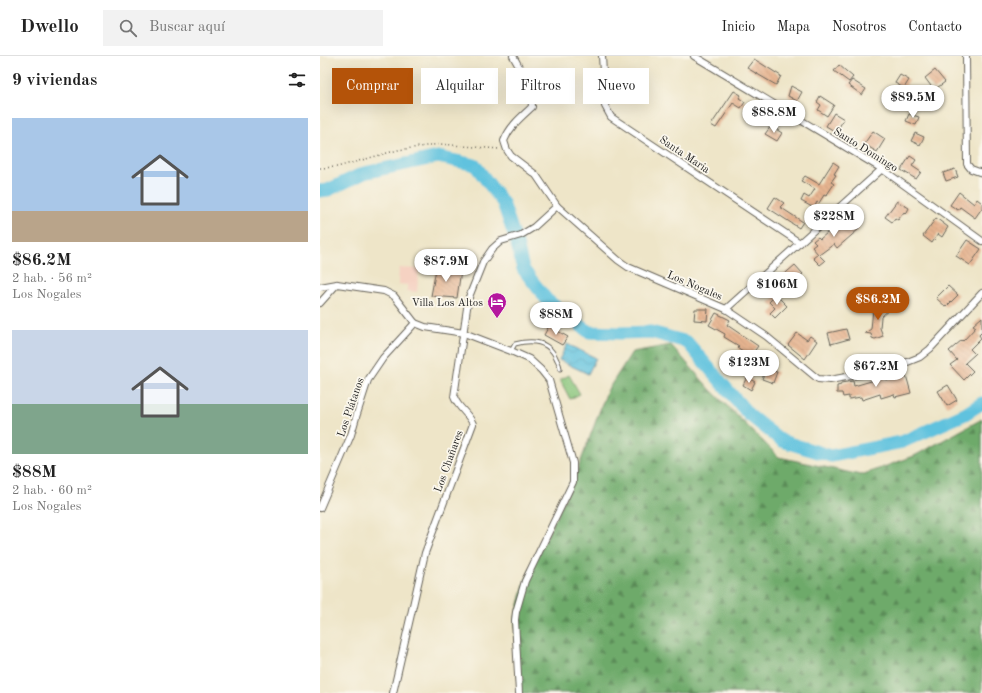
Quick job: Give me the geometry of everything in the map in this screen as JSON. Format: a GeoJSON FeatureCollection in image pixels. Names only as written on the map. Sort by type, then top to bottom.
{"type":"FeatureCollection","features":[{"type":"Feature","properties":{"kind":"street"},"geometry":{"type":"LineString","coordinates":[[507,150],[504,141],[508,131],[515,121],[532,107],[532,98],[523,73],[513,56]]}},
{"type":"Feature","properties":{"kind":"street","name":"Santa Maria"},"geometry":{"type":"LineString","coordinates":[[602,56],[605,106],[611,117],[800,243]]}},
{"type":"Feature","properties":{"kind":"street","name":"Santo Domingo"},"geometry":{"type":"LineString","coordinates":[[694,56],[882,169],[982,240]]}},
{"type":"Feature","properties":{"kind":"street"},"geometry":{"type":"LineString","coordinates":[[966,56],[966,164],[971,169],[982,174]]}},
{"type":"Feature","properties":{"kind":"street","name":"Los Nogales"},"geometry":{"type":"LineString","coordinates":[[507,150],[511,156],[536,175],[557,206],[618,260],[628,267],[726,309],[766,336],[818,378],[830,380],[867,373],[905,364],[920,357],[930,349],[982,293]]}},
{"type":"Feature","properties":{"kind":"street"},"geometry":{"type":"LineString","coordinates":[[726,309],[882,169]]}},
{"type":"Feature","properties":{"kind":"street","name":"Los Chañares"},"geometry":{"type":"LineString","coordinates":[[393,693],[425,554],[473,424],[471,419],[456,402],[454,397],[469,297],[483,262],[492,249],[501,241],[521,235],[534,227],[557,206]]}},
{"type":"Feature","properties":{"kind":"street"},"geometry":{"type":"LineString","coordinates":[[320,303],[337,284]]}},
{"type":"Feature","properties":{"kind":"street"},"geometry":{"type":"LineString","coordinates":[[320,286],[337,284],[384,291],[394,296],[415,323],[425,327],[464,333],[511,351],[529,359],[549,380],[572,463],[573,482],[525,581],[516,612],[515,620],[519,693]]}},
{"type":"Feature","properties":{"kind":"street","name":"Los Plátanos"},"geometry":{"type":"LineString","coordinates":[[320,508],[351,435],[368,380],[383,358],[415,323]]}},
{"type":"Feature","properties":{"kind":"lane"},"geometry":{"type":"LineString","coordinates":[[511,351],[515,344],[523,342],[534,342],[544,345],[551,349],[556,356],[561,367],[560,369]]}},
{"type":"Feature","properties":{"kind":"path"},"geometry":{"type":"LineString","coordinates":[[320,168],[337,167],[398,150],[440,144],[478,146],[507,150]]}},
{"type":"Feature","properties":{"kind":"shaded area"},"geometry":{"type":"Polygon","coordinates":[[[399,268],[419,269],[417,292],[407,291],[407,285],[398,284],[399,268]]]}},
{"type":"Feature","properties":{"kind":"green space"},"geometry":{"type":"Polygon","coordinates":[[[671,345],[710,389],[779,457],[861,475],[914,456],[982,419],[982,693],[519,693],[515,620],[525,581],[573,482],[607,391],[632,352],[671,345]]]}},
{"type":"Feature","properties":{"kind":"green space"},"geometry":{"type":"Polygon","coordinates":[[[569,375],[580,394],[570,399],[560,380],[569,375]]]}},
{"type":"Feature","properties":{"kind":"water"},"geometry":{"type":"Polygon","coordinates":[[[567,344],[596,358],[588,374],[559,360],[567,344]]]}},
{"type":"Feature","properties":{"kind":"building"},"geometry":{"type":"Polygon","coordinates":[[[754,59],[781,76],[776,85],[747,68],[754,59]]]}},
{"type":"Feature","properties":{"kind":"building"},"geometry":{"type":"Polygon","coordinates":[[[839,65],[853,77],[849,82],[834,71],[839,65]]]}},
{"type":"Feature","properties":{"kind":"building"},"geometry":{"type":"Polygon","coordinates":[[[935,70],[945,82],[934,90],[925,78],[935,70]]]}},
{"type":"Feature","properties":{"kind":"building"},"geometry":{"type":"Polygon","coordinates":[[[900,75],[909,80],[904,88],[895,83],[900,75]]]}},
{"type":"Feature","properties":{"kind":"building"},"geometry":{"type":"Polygon","coordinates":[[[852,80],[866,89],[862,95],[848,85],[852,80]]]}},
{"type":"Feature","properties":{"kind":"building"},"geometry":{"type":"Polygon","coordinates":[[[791,86],[802,92],[797,101],[788,96],[791,86]]]}},
{"type":"Feature","properties":{"kind":"building"},"geometry":{"type":"Polygon","coordinates":[[[734,91],[741,95],[739,98],[745,102],[741,108],[733,103],[716,128],[711,125],[734,91]]]}},
{"type":"Feature","properties":{"kind":"building"},"geometry":{"type":"Polygon","coordinates":[[[820,96],[834,105],[827,116],[818,110],[821,105],[817,102],[820,96]]]}},
{"type":"Feature","properties":{"kind":"building"},"geometry":{"type":"Polygon","coordinates":[[[834,113],[844,119],[836,132],[826,126],[834,113]]]}},
{"type":"Feature","properties":{"kind":"building"},"geometry":{"type":"Polygon","coordinates":[[[909,114],[919,117],[916,125],[906,121],[909,114]]]}},
{"type":"Feature","properties":{"kind":"building"},"geometry":{"type":"Polygon","coordinates":[[[771,126],[782,133],[777,141],[765,134],[771,126]]]}},
{"type":"Feature","properties":{"kind":"building"},"geometry":{"type":"Polygon","coordinates":[[[873,131],[885,139],[877,152],[864,144],[873,131]]]}},
{"type":"Feature","properties":{"kind":"building"},"geometry":{"type":"Polygon","coordinates":[[[915,133],[924,137],[920,145],[911,141],[915,133]]]}},
{"type":"Feature","properties":{"kind":"building"},"geometry":{"type":"Polygon","coordinates":[[[910,156],[916,160],[912,166],[921,172],[916,179],[901,170],[910,156]]]}},
{"type":"Feature","properties":{"kind":"building"},"geometry":{"type":"Polygon","coordinates":[[[833,162],[839,166],[834,174],[836,175],[831,182],[834,184],[826,196],[824,195],[819,203],[817,202],[814,208],[801,201],[804,195],[809,198],[815,189],[801,181],[805,176],[819,184],[833,162]]]}},
{"type":"Feature","properties":{"kind":"building"},"geometry":{"type":"Polygon","coordinates":[[[955,169],[958,177],[946,181],[943,173],[955,169]]]}},
{"type":"Feature","properties":{"kind":"building"},"geometry":{"type":"Polygon","coordinates":[[[959,192],[974,204],[977,199],[982,203],[982,208],[975,218],[960,207],[958,210],[950,205],[959,192]]]}},
{"type":"Feature","properties":{"kind":"building"},"geometry":{"type":"Polygon","coordinates":[[[775,197],[784,203],[780,207],[803,222],[799,228],[768,208],[775,197]]]}},
{"type":"Feature","properties":{"kind":"building"},"geometry":{"type":"Polygon","coordinates":[[[897,201],[909,208],[906,214],[904,212],[898,220],[895,218],[892,222],[885,217],[897,201]]]}},
{"type":"Feature","properties":{"kind":"building"},"geometry":{"type":"Polygon","coordinates":[[[849,217],[859,229],[837,248],[834,244],[819,255],[825,261],[820,265],[813,258],[818,254],[812,247],[816,244],[813,241],[818,237],[820,239],[834,227],[836,229],[849,217]]]}},
{"type":"Feature","properties":{"kind":"building"},"geometry":{"type":"Polygon","coordinates":[[[936,218],[948,227],[942,237],[938,234],[932,243],[923,236],[936,218]]]}},
{"type":"Feature","properties":{"kind":"building"},"geometry":{"type":"Polygon","coordinates":[[[967,240],[981,249],[970,265],[956,256],[967,240]]]}},
{"type":"Feature","properties":{"kind":"building"},"geometry":{"type":"Polygon","coordinates":[[[795,265],[803,274],[791,284],[789,281],[777,293],[768,283],[777,275],[780,278],[795,265]]]}},
{"type":"Feature","properties":{"kind":"building"},"geometry":{"type":"Polygon","coordinates":[[[436,269],[461,270],[457,298],[431,296],[436,269]]]}},
{"type":"Feature","properties":{"kind":"building"},"geometry":{"type":"Polygon","coordinates":[[[948,286],[958,295],[946,307],[936,298],[948,286]]]}},
{"type":"Feature","properties":{"kind":"building"},"geometry":{"type":"Polygon","coordinates":[[[776,295],[787,306],[775,318],[770,313],[775,308],[769,302],[776,295]]]}},
{"type":"Feature","properties":{"kind":"building"},"geometry":{"type":"Polygon","coordinates":[[[888,302],[892,307],[881,317],[880,328],[883,336],[875,339],[872,338],[871,334],[865,333],[871,329],[873,309],[879,309],[888,302]]]}},
{"type":"Feature","properties":{"kind":"building"},"geometry":{"type":"Polygon","coordinates":[[[695,309],[708,309],[707,321],[694,320],[695,309]]]}},
{"type":"Feature","properties":{"kind":"building"},"geometry":{"type":"Polygon","coordinates":[[[716,313],[730,320],[727,325],[758,346],[750,357],[737,348],[739,346],[724,337],[725,334],[709,325],[716,313]]]}},
{"type":"Feature","properties":{"kind":"building"},"geometry":{"type":"Polygon","coordinates":[[[982,317],[982,334],[981,333],[979,335],[981,338],[970,349],[975,354],[965,363],[973,371],[964,380],[950,365],[957,360],[949,351],[962,340],[963,341],[976,327],[973,325],[982,317]]]}},
{"type":"Feature","properties":{"kind":"building"},"geometry":{"type":"Polygon","coordinates":[[[549,326],[568,337],[562,345],[544,335],[549,326]]]}},
{"type":"Feature","properties":{"kind":"building"},"geometry":{"type":"Polygon","coordinates":[[[846,329],[849,339],[831,344],[828,333],[846,329]]]}},
{"type":"Feature","properties":{"kind":"building"},"geometry":{"type":"Polygon","coordinates":[[[797,333],[807,340],[810,336],[817,341],[805,359],[788,345],[797,333]]]}},
{"type":"Feature","properties":{"kind":"building"},"geometry":{"type":"Polygon","coordinates":[[[766,369],[777,372],[773,383],[762,379],[766,369]]]}},
{"type":"Feature","properties":{"kind":"building"},"geometry":{"type":"Polygon","coordinates":[[[906,375],[911,393],[895,397],[894,394],[881,398],[880,394],[862,400],[861,397],[849,399],[849,396],[843,397],[842,393],[837,393],[837,386],[841,385],[841,383],[853,381],[854,386],[885,377],[886,380],[906,375]]]}},
{"type":"Feature","properties":{"kind":"building"},"geometry":{"type":"Polygon","coordinates":[[[747,377],[755,382],[751,390],[743,385],[747,377]]]}},
{"type":"Feature","properties":{"kind":"building"},"geometry":{"type":"Polygon","coordinates":[[[948,385],[957,400],[947,406],[938,391],[948,385]]]}},
{"type":"Feature","properties":{"kind":"waterway"},"geometry":{"type":"LineString","coordinates":[[320,191],[328,190],[364,173],[438,157],[475,165],[503,203],[517,244],[523,269],[547,300],[589,332],[651,332],[687,342],[749,415],[782,441],[831,456],[902,442],[965,414],[982,403]]}},
{"type":"Feature","properties":{"kind":"place","name":"Villa Los Altos"},"geometry":{"type":"Point","coordinates":[497,319]}}]}
